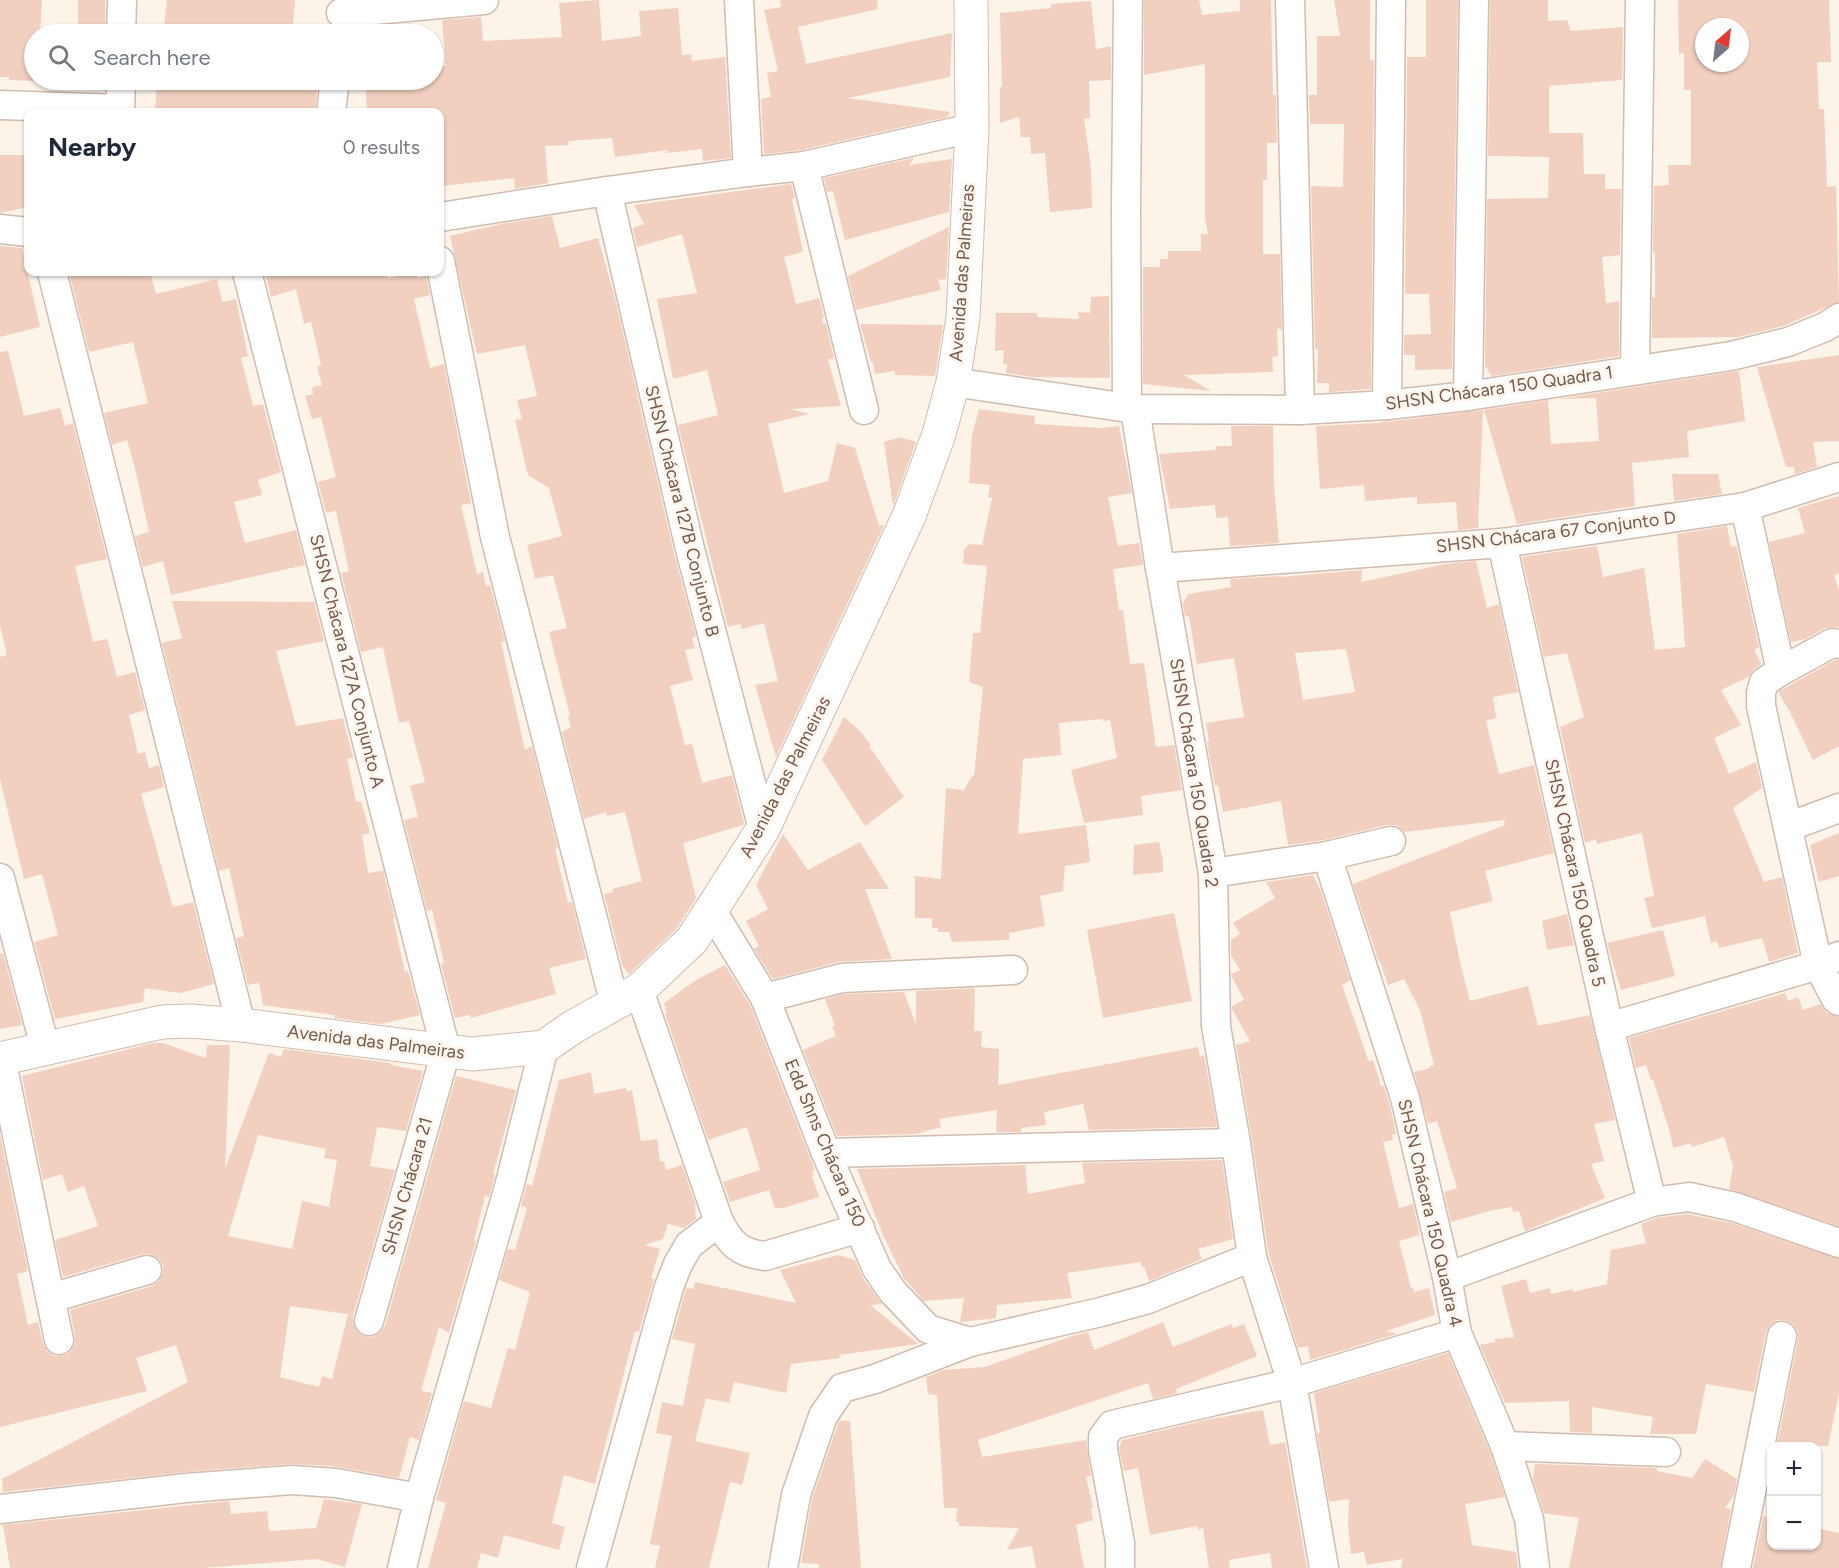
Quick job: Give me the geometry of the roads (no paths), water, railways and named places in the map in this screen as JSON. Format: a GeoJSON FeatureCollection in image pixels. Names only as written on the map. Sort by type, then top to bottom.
{"type":"FeatureCollection","features":[{"type":"Feature","properties":{"kind":"street"},"geometry":{"type":"LineString","coordinates":[[121,24],[122,0]]}},
{"type":"Feature","properties":{"kind":"street"},"geometry":{"type":"LineString","coordinates":[[341,16],[484,0]]}},
{"type":"Feature","properties":{"kind":"street"},"geometry":{"type":"LineString","coordinates":[[739,0],[748,172]]}},
{"type":"Feature","properties":{"kind":"street","name":"Avenida das Palmeiras"},"geometry":{"type":"LineString","coordinates":[[0,1059],[162,1022],[190,1021],[241,1025],[472,1054],[544,1047],[573,1027],[627,997],[692,940],[763,829],[909,516],[939,434],[953,382],[963,318],[972,128],[971,0]]}},
{"type":"Feature","properties":{"kind":"street","name":"SHSN Chácara 150 Quadra 2"},"geometry":{"type":"LineString","coordinates":[[1128,0],[1126,208],[1131,409],[1213,873],[1216,1026],[1252,1257],[1292,1383],[1324,1568]]}},
{"type":"Feature","properties":{"kind":"street"},"geometry":{"type":"LineString","coordinates":[[1290,0],[1300,410]]}},
{"type":"Feature","properties":{"kind":"street"},"geometry":{"type":"LineString","coordinates":[[1387,405],[1392,0]]}},
{"type":"Feature","properties":{"kind":"street"},"geometry":{"type":"LineString","coordinates":[[1468,396],[1474,0]]}},
{"type":"Feature","properties":{"kind":"street"},"geometry":{"type":"LineString","coordinates":[[1635,369],[1640,0]]}},
{"type":"Feature","properties":{"kind":"street"},"geometry":{"type":"LineString","coordinates":[[120,108],[121,90]]}},
{"type":"Feature","properties":{"kind":"street"},"geometry":{"type":"LineString","coordinates":[[332,108],[334,90]]}},
{"type":"Feature","properties":{"kind":"street"},"geometry":{"type":"LineString","coordinates":[[0,105],[60,108]]}},
{"type":"Feature","properties":{"kind":"street"},"geometry":{"type":"LineString","coordinates":[[444,216],[607,191],[804,166],[972,128]]}},
{"type":"Feature","properties":{"kind":"street"},"geometry":{"type":"LineString","coordinates":[[804,166],[864,410]]}},
{"type":"Feature","properties":{"kind":"street","name":"SHSN Chácara 127B Conjunto B"},"geometry":{"type":"LineString","coordinates":[[607,191],[690,549],[763,829]]}},
{"type":"Feature","properties":{"kind":"street"},"geometry":{"type":"LineString","coordinates":[[0,229],[24,232]]}},
{"type":"Feature","properties":{"kind":"street"},"geometry":{"type":"LineString","coordinates":[[53,276],[241,1025]]}},
{"type":"Feature","properties":{"kind":"street","name":"SHSN Chácara 127A Conjunto A"},"geometry":{"type":"LineString","coordinates":[[248,276],[446,1051]]}},
{"type":"Feature","properties":{"kind":"street"},"geometry":{"type":"LineString","coordinates":[[443,276],[495,537],[627,997],[719,1222],[729,1241],[754,1255],[765,1256],[860,1228]]}},
{"type":"Feature","properties":{"kind":"street","name":"SHSN Chácara 150 Quadra 1"},"geometry":{"type":"LineString","coordinates":[[953,382],[1131,409],[1300,410],[1387,405],[1468,396],[1731,356],[1788,342],[1832,323]]}},
{"type":"Feature","properties":{"kind":"street","name":"SHSN Chácara 67 Conjunto D"},"geometry":{"type":"LineString","coordinates":[[1160,568],[1502,543],[1745,507],[1839,477]]}},
{"type":"Feature","properties":{"kind":"street"},"geometry":{"type":"LineString","coordinates":[[1745,507],[1781,671]]}},
{"type":"Feature","properties":{"kind":"street","name":"SHSN Chácara 150 Quadra 5"},"geometry":{"type":"LineString","coordinates":[[1502,543],[1609,1027],[1652,1202]]}},
{"type":"Feature","properties":{"kind":"street"},"geometry":{"type":"LineString","coordinates":[[1839,644],[1832,643],[1781,671],[1764,682],[1761,693],[1761,706],[1788,827],[1829,961],[1836,999],[1839,1001]]}},
{"type":"Feature","properties":{"kind":"street"},"geometry":{"type":"LineString","coordinates":[[1788,827],[1839,808]]}},
{"type":"Feature","properties":{"kind":"street"},"geometry":{"type":"LineString","coordinates":[[1213,873],[1327,856],[1391,840]]}},
{"type":"Feature","properties":{"kind":"street","name":"SHSN Chácara 150 Quadra 4"},"geometry":{"type":"LineString","coordinates":[[1327,856],[1405,1098],[1447,1277],[1457,1333],[1505,1446],[1529,1519],[1534,1568]]}},
{"type":"Feature","properties":{"kind":"street"},"geometry":{"type":"LineString","coordinates":[[0,878],[45,1047]]}},
{"type":"Feature","properties":{"kind":"street","name":"Edd Shns Chácara 150"},"geometry":{"type":"LineString","coordinates":[[711,912],[765,998],[826,1154],[877,1269],[893,1292],[928,1329],[970,1342]]}},
{"type":"Feature","properties":{"kind":"street"},"geometry":{"type":"LineString","coordinates":[[1609,1027],[1829,961]]}},
{"type":"Feature","properties":{"kind":"street"},"geometry":{"type":"LineString","coordinates":[[765,998],[842,978],[1013,970]]}},
{"type":"Feature","properties":{"kind":"street"},"geometry":{"type":"LineString","coordinates":[[402,1568],[419,1498],[509,1187],[544,1047]]}},
{"type":"Feature","properties":{"kind":"street","name":"SHSN Chácara 21"},"geometry":{"type":"LineString","coordinates":[[369,1321],[446,1051]]}},
{"type":"Feature","properties":{"kind":"street"},"geometry":{"type":"LineString","coordinates":[[0,1059],[59,1340]]}},
{"type":"Feature","properties":{"kind":"street"},"geometry":{"type":"LineString","coordinates":[[826,1154],[1236,1143]]}},
{"type":"Feature","properties":{"kind":"street"},"geometry":{"type":"LineString","coordinates":[[1447,1277],[1652,1202],[1689,1197],[1735,1207],[1839,1243]]}},
{"type":"Feature","properties":{"kind":"street"},"geometry":{"type":"LineString","coordinates":[[591,1568],[669,1287],[689,1245],[719,1222]]}},
{"type":"Feature","properties":{"kind":"street"},"geometry":{"type":"LineString","coordinates":[[783,1568],[796,1495],[823,1416],[842,1388],[874,1379],[970,1342],[1148,1299],[1252,1257]]}},
{"type":"Feature","properties":{"kind":"street"},"geometry":{"type":"LineString","coordinates":[[51,1298],[147,1270]]}},
{"type":"Feature","properties":{"kind":"street"},"geometry":{"type":"LineString","coordinates":[[1120,1568],[1120,1542],[1102,1437],[1112,1425],[1292,1383],[1457,1333]]}},
{"type":"Feature","properties":{"kind":"street"},"geometry":{"type":"LineString","coordinates":[[1736,1568],[1782,1336]]}},
{"type":"Feature","properties":{"kind":"street"},"geometry":{"type":"LineString","coordinates":[[1505,1446],[1666,1452]]}},
{"type":"Feature","properties":{"kind":"street"},"geometry":{"type":"LineString","coordinates":[[0,1509],[186,1488],[292,1480],[336,1483],[419,1498]]}}]}
